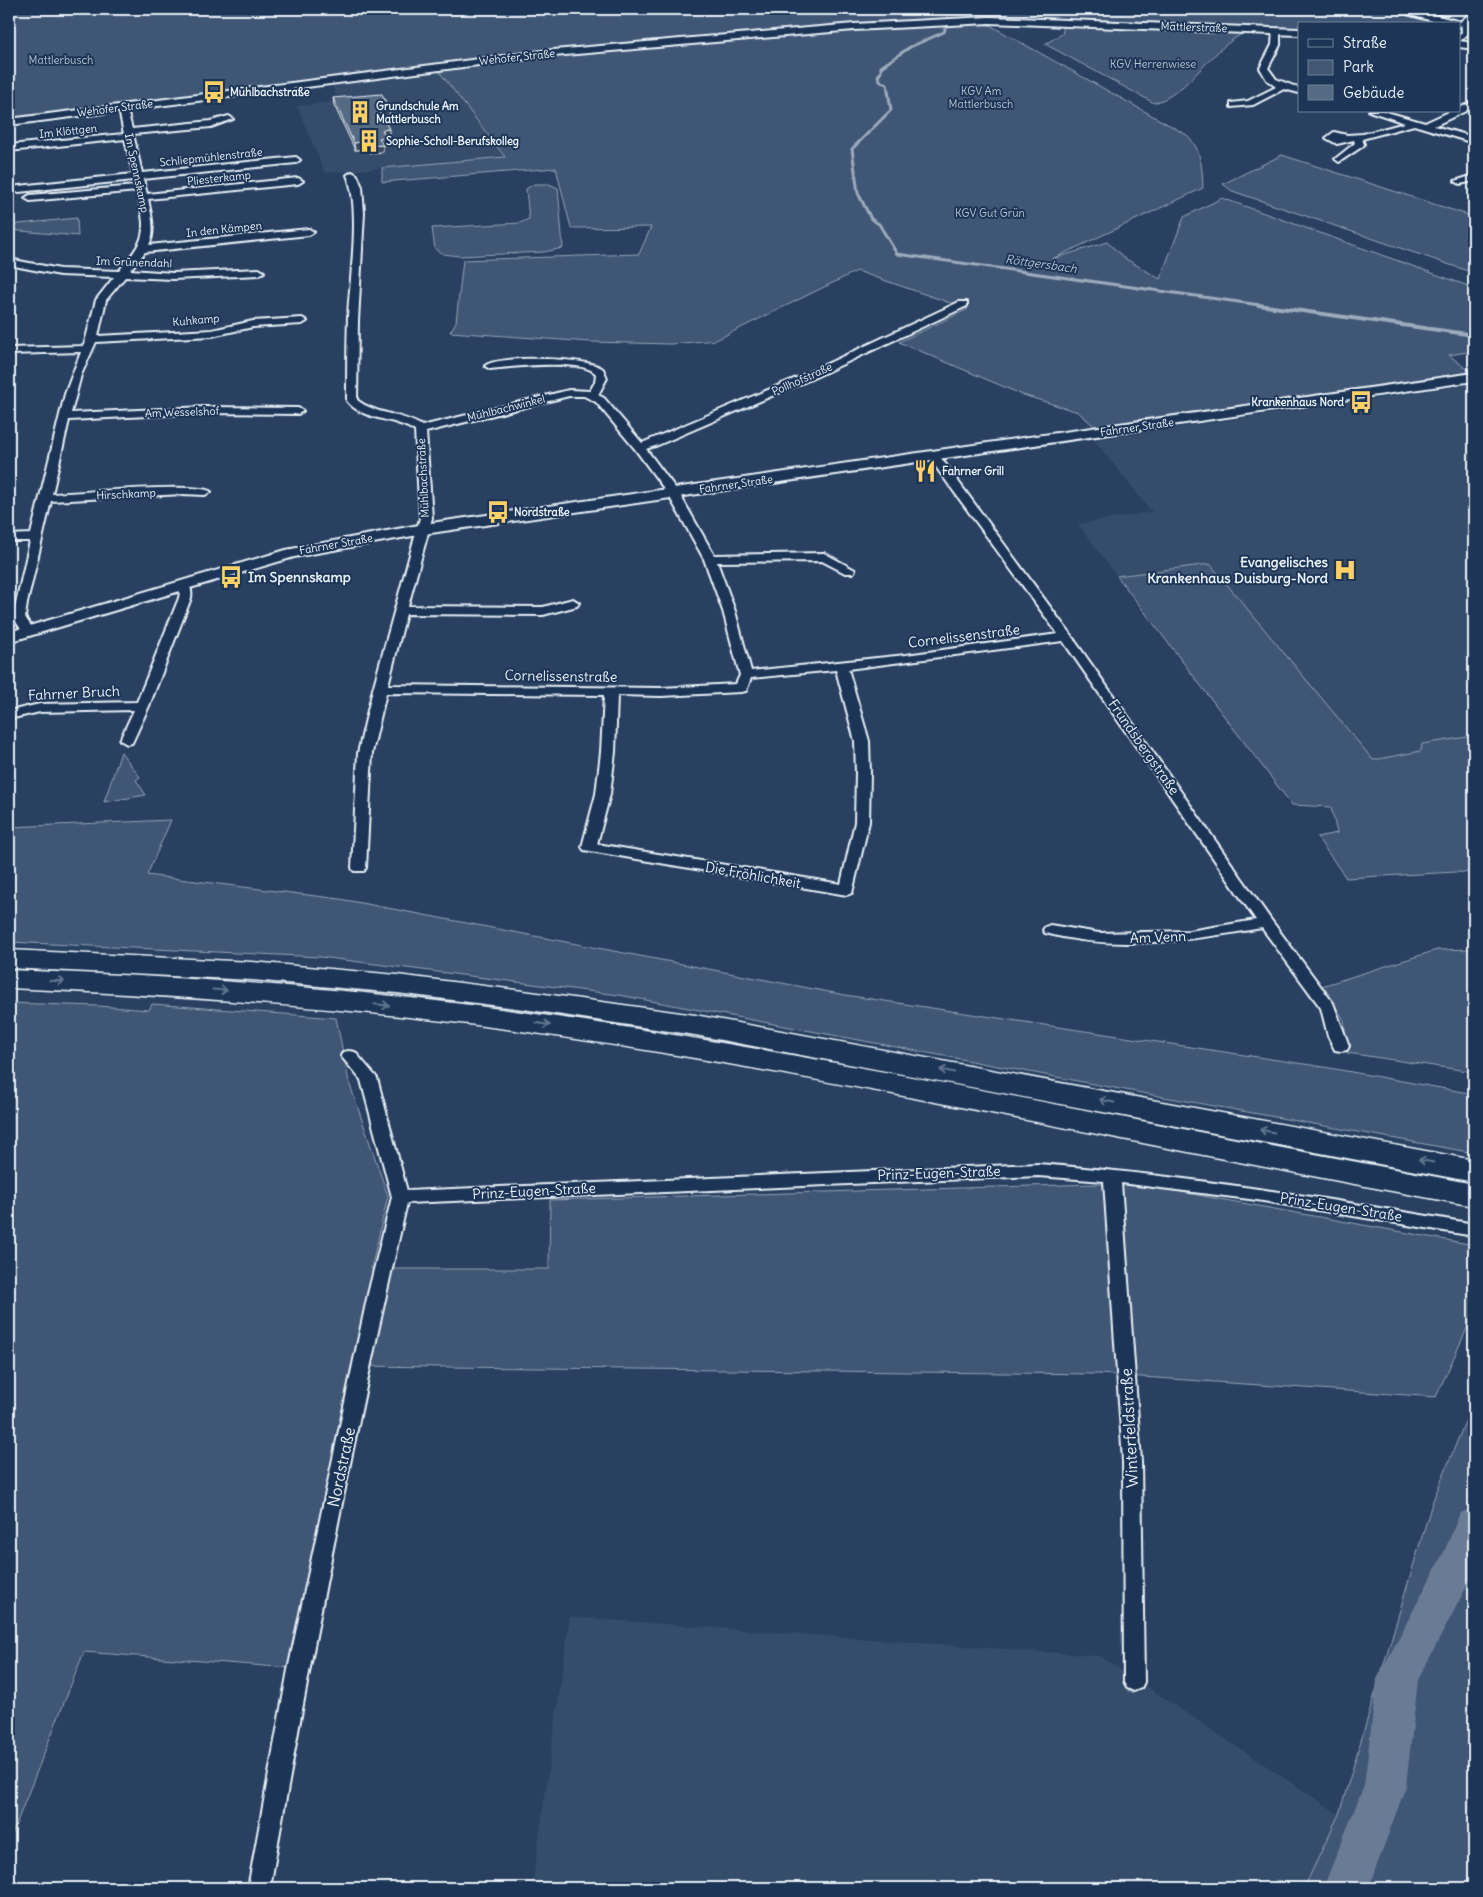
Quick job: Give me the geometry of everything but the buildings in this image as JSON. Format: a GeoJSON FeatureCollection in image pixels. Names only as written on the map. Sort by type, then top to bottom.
{"type":"FeatureCollection","features":[{"type":"Feature","properties":{"kind":"highway"},"geometry":{"type":"LineString","coordinates":[[9,959],[252,971],[397,984],[532,1001],[695,1025],[897,1061],[1474,1170]]}},
{"type":"Feature","properties":{"kind":"highway"},"geometry":{"type":"LineString","coordinates":[[9,979],[243,992],[389,1005],[519,1021],[687,1046],[877,1080],[1474,1195]]}},
{"type":"Feature","properties":{"kind":"street"},"geometry":{"type":"LineString","coordinates":[[1400,9],[1452,22]]}},
{"type":"Feature","properties":{"kind":"street"},"geometry":{"type":"LineString","coordinates":[[1460,39],[1466,32],[1465,21],[1474,14]]}},
{"type":"Feature","properties":{"kind":"street","name":"Wehofer Straße"},"geometry":{"type":"LineString","coordinates":[[9,122],[432,66],[608,47],[919,23],[968,20],[1028,21]]}},
{"type":"Feature","properties":{"kind":"street","name":"Mattlerstraße"},"geometry":{"type":"LineString","coordinates":[[1028,21],[1298,32]]}},
{"type":"Feature","properties":{"kind":"street"},"geometry":{"type":"LineString","coordinates":[[1276,30],[1276,45],[1264,68],[1266,77],[1298,91]]}},
{"type":"Feature","properties":{"kind":"street"},"geometry":{"type":"LineString","coordinates":[[1460,44],[1474,46]]}},
{"type":"Feature","properties":{"kind":"street"},"geometry":{"type":"LineString","coordinates":[[1234,106],[1250,103],[1284,86]]}},
{"type":"Feature","properties":{"kind":"street"},"geometry":{"type":"LineString","coordinates":[[1460,111],[1474,104]]}},
{"type":"Feature","properties":{"kind":"street","name":"Im Spennskamp"},"geometry":{"type":"LineString","coordinates":[[28,631],[20,617],[21,603],[76,375],[92,338],[101,300],[142,249],[148,233],[142,193],[129,134],[124,114],[120,108]]}},
{"type":"Feature","properties":{"kind":"street"},"geometry":{"type":"LineString","coordinates":[[1376,112],[1474,140]]}},
{"type":"Feature","properties":{"kind":"street"},"geometry":{"type":"LineString","coordinates":[[1426,126],[1457,112]]}},
{"type":"Feature","properties":{"kind":"street","name":"Im Klöttgen"},"geometry":{"type":"LineString","coordinates":[[9,148],[211,124],[229,119]]}},
{"type":"Feature","properties":{"kind":"street"},"geometry":{"type":"LineString","coordinates":[[1346,138],[1357,138],[1413,123]]}},
{"type":"Feature","properties":{"kind":"street"},"geometry":{"type":"LineString","coordinates":[[1339,159],[1360,144],[1357,138]]}},
{"type":"Feature","properties":{"kind":"street","name":"Schliepmühlenstraße"},"geometry":{"type":"LineString","coordinates":[[9,190],[296,160]]}},
{"type":"Feature","properties":{"kind":"street","name":"Mühlbachstraße"},"geometry":{"type":"LineString","coordinates":[[352,175],[357,187],[359,213],[353,321],[352,401],[363,410],[408,423],[420,430],[426,518],[424,529]]}},
{"type":"Feature","properties":{"kind":"street"},"geometry":{"type":"LineString","coordinates":[[1460,181],[1474,178]]}},
{"type":"Feature","properties":{"kind":"street","name":"Pliesterkamp"},"geometry":{"type":"LineString","coordinates":[[142,193],[298,181]]}},
{"type":"Feature","properties":{"kind":"street"},"geometry":{"type":"LineString","coordinates":[[9,200],[142,193]]}},
{"type":"Feature","properties":{"kind":"street","name":"In den Kämpen"},"geometry":{"type":"LineString","coordinates":[[142,249],[308,232]]}},
{"type":"Feature","properties":{"kind":"street","name":"Im Grünendahl"},"geometry":{"type":"LineString","coordinates":[[9,262],[60,272],[121,275],[193,276],[260,272]]}},
{"type":"Feature","properties":{"kind":"street","name":"Pollhofstraße"},"geometry":{"type":"LineString","coordinates":[[639,447],[654,443],[804,378],[963,304]]}},
{"type":"Feature","properties":{"kind":"street","name":"Kuhkamp"},"geometry":{"type":"LineString","coordinates":[[92,338],[212,333],[253,324],[302,321]]}},
{"type":"Feature","properties":{"kind":"street"},"geometry":{"type":"LineString","coordinates":[[9,351],[87,349]]}},
{"type":"Feature","properties":{"kind":"street"},"geometry":{"type":"LineString","coordinates":[[490,366],[530,362],[587,365],[596,368],[600,372],[602,378],[600,386],[593,395],[600,400],[639,447],[673,493],[710,558],[729,611],[746,675]]}},
{"type":"Feature","properties":{"kind":"street","name":"Fahrner Straße"},"geometry":{"type":"LineString","coordinates":[[9,637],[292,553],[424,529],[1474,377]]}},
{"type":"Feature","properties":{"kind":"street","name":"Mühlbachwinkel"},"geometry":{"type":"LineString","coordinates":[[420,430],[555,395],[578,393],[593,395]]}},
{"type":"Feature","properties":{"kind":"street","name":"Am Wesselshof"},"geometry":{"type":"LineString","coordinates":[[65,417],[206,410],[298,411]]}},
{"type":"Feature","properties":{"kind":"street","name":"Frundsbergstraße"},"geometry":{"type":"LineString","coordinates":[[934,456],[1066,637],[1266,923],[1328,1007],[1336,1036],[1341,1046]]}},
{"type":"Feature","properties":{"kind":"street","name":"Hirschkamp"},"geometry":{"type":"LineString","coordinates":[[46,498],[184,491],[205,492]]}},
{"type":"Feature","properties":{"kind":"street"},"geometry":{"type":"LineString","coordinates":[[359,868],[365,753],[380,689],[424,529]]}},
{"type":"Feature","properties":{"kind":"street"},"geometry":{"type":"LineString","coordinates":[[9,538],[37,537]]}},
{"type":"Feature","properties":{"kind":"street"},"geometry":{"type":"LineString","coordinates":[[710,558],[824,556],[849,570]]}},
{"type":"Feature","properties":{"kind":"street"},"geometry":{"type":"LineString","coordinates":[[127,740],[185,598],[186,592],[182,586]]}},
{"type":"Feature","properties":{"kind":"street"},"geometry":{"type":"LineString","coordinates":[[402,610],[543,610],[573,604]]}},
{"type":"Feature","properties":{"kind":"street","name":"Cornelissenstraße"},"geometry":{"type":"LineString","coordinates":[[380,689],[661,692],[740,688],[746,675],[1010,646],[1066,637]]}},
{"type":"Feature","properties":{"kind":"street","name":"Die Fröhlichkeit"},"geometry":{"type":"LineString","coordinates":[[611,692],[608,752],[603,794],[589,847],[847,890],[862,822],[863,773],[862,741],[841,666]]}},
{"type":"Feature","properties":{"kind":"street","name":"Fahrner Bruch"},"geometry":{"type":"LineString","coordinates":[[9,715],[40,708],[142,706]]}},
{"type":"Feature","properties":{"kind":"street","name":"Am Venn"},"geometry":{"type":"LineString","coordinates":[[1050,930],[1099,938],[1189,936],[1266,923]]}},
{"type":"Feature","properties":{"kind":"street","name":"Nordstraße"},"geometry":{"type":"LineString","coordinates":[[259,1888],[298,1670],[377,1294],[400,1197],[369,1078],[349,1056]]}},
{"type":"Feature","properties":{"kind":"street","name":"Prinz-Eugen-Straße"},"geometry":{"type":"LineString","coordinates":[[400,1197],[1038,1170],[1112,1175],[1288,1198],[1474,1230]]}},
{"type":"Feature","properties":{"kind":"street","name":"Winterfeldstraße"},"geometry":{"type":"LineString","coordinates":[[1112,1175],[1132,1461],[1134,1682]]}},
{"type":"Feature","properties":{"kind":"shaded area"},"geometry":{"type":"Polygon","coordinates":[[[438,70],[505,157],[325,173],[297,106],[339,101],[331,84],[438,70]]]}},
{"type":"Feature","properties":{"kind":"shaded area","name":"Evangelisches Krankenhaus Duisburg-Nord"},"geometry":{"type":"Polygon","coordinates":[[[1474,384],[1474,736],[1422,744],[1422,751],[1373,760],[1210,564],[1117,576],[1078,524],[1152,512],[1094,440],[1474,384]]]}},
{"type":"Feature","properties":{"kind":"shaded area"},"geometry":{"type":"Polygon","coordinates":[[[570,1617],[1100,1656],[1339,1814],[1304,1888],[532,1888],[570,1617]]]}},
{"type":"Feature","properties":{"kind":"green space","name":"Mattlerbusch"},"geometry":{"type":"Polygon","coordinates":[[[9,9],[1383,9],[1432,22],[1298,22],[1298,28],[1102,20],[1039,20],[731,35],[341,78],[9,119],[9,9]]]}},
{"type":"Feature","properties":{"kind":"green space"},"geometry":{"type":"Polygon","coordinates":[[[986,23],[1187,135],[1196,147],[1200,160],[1203,188],[1052,259],[1107,242],[1126,259],[1160,279],[1184,217],[1222,198],[1474,288],[1474,351],[1449,355],[1471,372],[1094,426],[1078,412],[1023,395],[899,342],[968,309],[857,271],[716,340],[671,344],[590,342],[450,332],[456,322],[463,260],[639,254],[651,227],[571,228],[556,168],[382,182],[382,168],[505,157],[438,70],[616,48],[924,24],[986,23]]]}},
{"type":"Feature","properties":{"kind":"green space","name":"KGV Herrenwiese"},"geometry":{"type":"Polygon","coordinates":[[[1064,26],[1244,33],[1218,51],[1184,86],[1165,99],[1154,103],[1045,44],[1062,34],[1064,26]]]}},
{"type":"Feature","properties":{"kind":"green space"},"geometry":{"type":"Polygon","coordinates":[[[1282,155],[1474,217],[1474,273],[1232,191],[1223,184],[1282,155]]]}},
{"type":"Feature","properties":{"kind":"green space"},"geometry":{"type":"Polygon","coordinates":[[[534,184],[549,184],[558,188],[563,248],[544,252],[459,256],[443,254],[435,249],[432,228],[520,223],[529,219],[526,189],[534,184]]]}},
{"type":"Feature","properties":{"kind":"green space"},"geometry":{"type":"Polygon","coordinates":[[[77,218],[78,236],[9,230],[9,225],[77,218]]]}},
{"type":"Feature","properties":{"kind":"green space"},"geometry":{"type":"Polygon","coordinates":[[[1210,564],[1373,760],[1421,751],[1422,744],[1474,736],[1474,873],[1456,872],[1346,878],[1317,837],[1337,833],[1331,807],[1292,805],[1117,576],[1210,564]]]}},
{"type":"Feature","properties":{"kind":"green space"},"geometry":{"type":"Polygon","coordinates":[[[121,752],[140,777],[136,780],[146,795],[104,802],[121,752]]]}},
{"type":"Feature","properties":{"kind":"green space"},"geometry":{"type":"Polygon","coordinates":[[[171,820],[147,875],[340,899],[845,995],[1324,1067],[1474,1094],[1474,1153],[619,995],[320,957],[9,942],[9,827],[171,820]]]}},
{"type":"Feature","properties":{"kind":"green space"},"geometry":{"type":"Polygon","coordinates":[[[1474,949],[1474,1072],[1347,1053],[1344,1020],[1322,986],[1437,950],[1474,949]]]}},
{"type":"Feature","properties":{"kind":"green space"},"geometry":{"type":"Polygon","coordinates":[[[9,1003],[149,1010],[152,1004],[336,1018],[349,1082],[388,1196],[371,1269],[549,1269],[550,1200],[1131,1183],[1474,1245],[1474,1313],[1436,1397],[1098,1374],[351,1366],[291,1668],[84,1652],[9,1842],[9,1003]]]}},
{"type":"Feature","properties":{"kind":"green space"},"geometry":{"type":"Polygon","coordinates":[[[1474,1400],[1474,1867],[1466,1888],[1304,1888],[1339,1814],[1432,1503],[1474,1400]]]}},
{"type":"Feature","properties":{"kind":"waterway","name":"Röttgersbach"},"geometry":{"type":"LineString","coordinates":[[947,9],[948,15]]}},
{"type":"Feature","properties":{"kind":"waterway","name":"Röttgersbach"},"geometry":{"type":"LineString","coordinates":[[945,29],[944,32],[910,47],[881,67],[881,72],[878,76],[881,82],[887,84],[891,110],[852,149],[858,193],[871,219],[879,224],[897,254],[1267,306]]}},
{"type":"Feature","properties":{"kind":"waterway","name":"Röttgersbach"},"geometry":{"type":"LineString","coordinates":[[1258,305],[1474,335]]}},
{"type":"Feature","properties":{"kind":"waterway"},"geometry":{"type":"LineString","coordinates":[[1345,1888],[1385,1786],[1398,1679],[1463,1555],[1474,1524]]}},
{"type":"Feature","properties":{"kind":"place","name":"Mühlbachstraße"},"geometry":{"type":"Point","coordinates":[214,92]}},
{"type":"Feature","properties":{"kind":"place","name":"Grundschule Am Mattlerbusch"},"geometry":{"type":"Point","coordinates":[360,112]}},
{"type":"Feature","properties":{"kind":"place","name":"Sophie-Scholl-Berufskolleg"},"geometry":{"type":"Point","coordinates":[369,141]}},
{"type":"Feature","properties":{"kind":"place","name":"Krankenhaus Nord"},"geometry":{"type":"Point","coordinates":[1361,402]}},
{"type":"Feature","properties":{"kind":"place","name":"Fahrner Grill"},"geometry":{"type":"Point","coordinates":[925,471]}},
{"type":"Feature","properties":{"kind":"place","name":"Nordstraße"},"geometry":{"type":"Point","coordinates":[498,512]}},
{"type":"Feature","properties":{"kind":"place","name":"Evangelisches Krankenhaus Duisburg-Nord"},"geometry":{"type":"Point","coordinates":[1345,570]}},
{"type":"Feature","properties":{"kind":"place","name":"Im Spennskamp"},"geometry":{"type":"Point","coordinates":[231,577]}},
{"type":"Feature","properties":{"kind":"park label","name":"KGV Am Mattlerbusch"},"geometry":{"type":"Point","coordinates":[981,97]}},
{"type":"Feature","properties":{"kind":"park label","name":"KGV Gut Grün"},"geometry":{"type":"Point","coordinates":[990,213]}}]}
